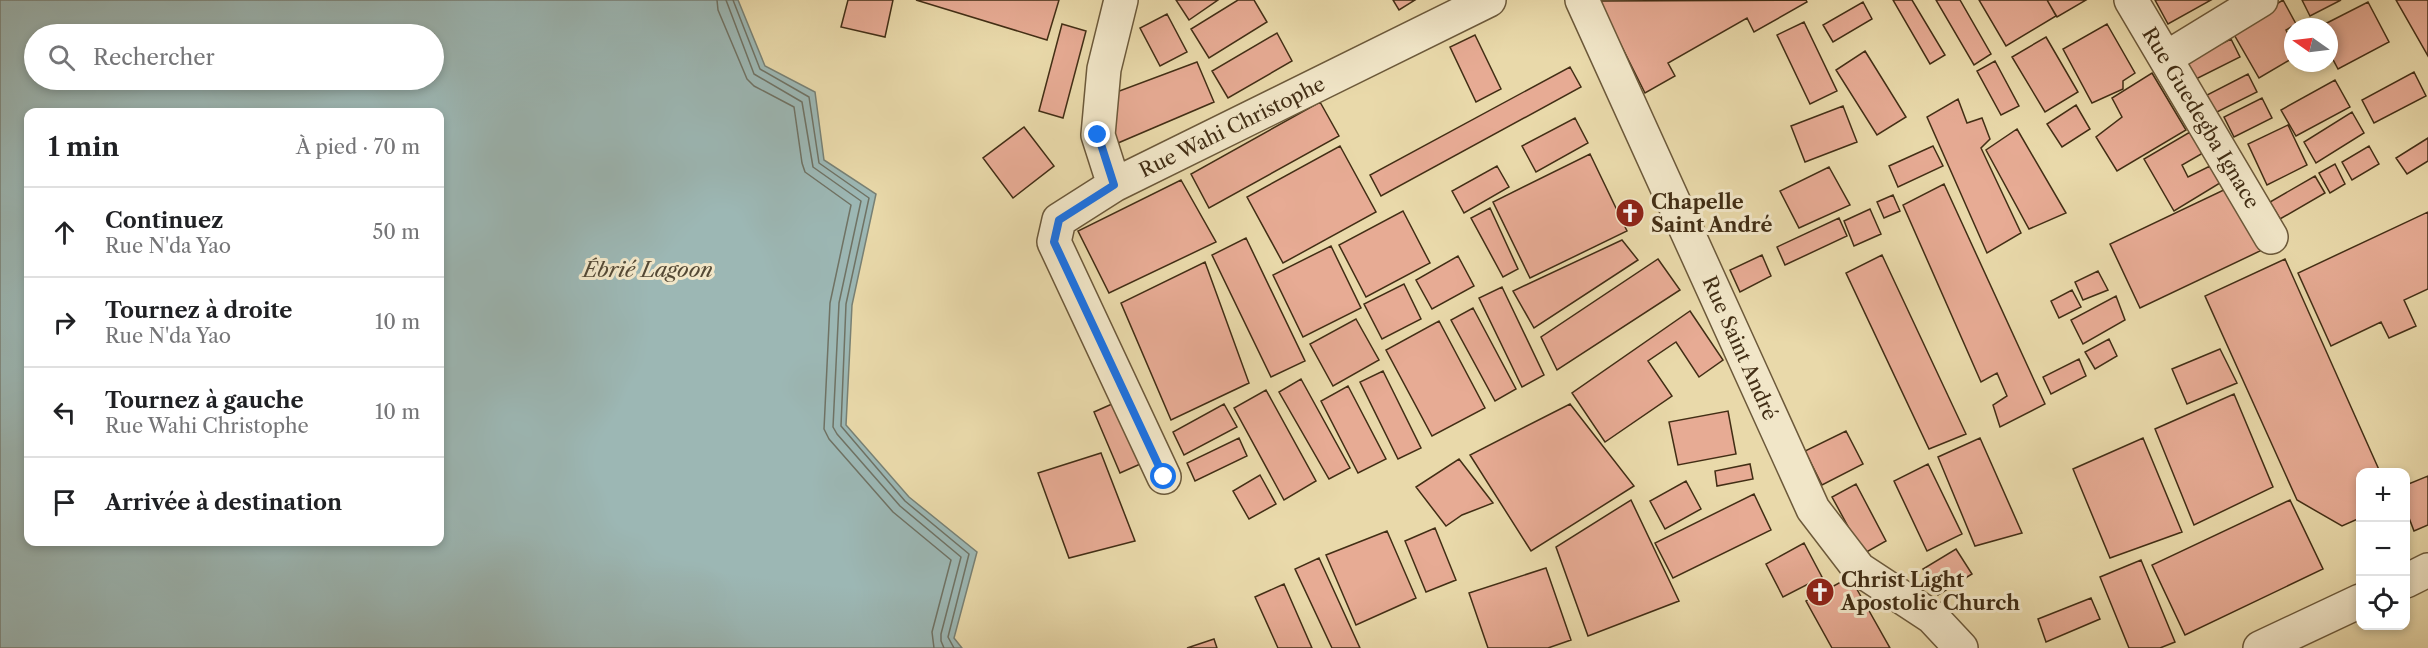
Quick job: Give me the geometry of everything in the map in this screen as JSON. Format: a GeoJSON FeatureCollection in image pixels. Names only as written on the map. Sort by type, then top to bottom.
{"type":"FeatureCollection","features":[{"type":"Feature","properties":{"kind":"street","name":"Rue Wahi Christophe"},"geometry":{"type":"LineString","coordinates":[[1121,0],[1104,69],[1098,135],[1114,185],[1489,0]]}},
{"type":"Feature","properties":{"kind":"street","name":"Rue Saint André"},"geometry":{"type":"LineString","coordinates":[[1582,0],[1813,509],[1859,569],[1932,617],[1961,648]]}},
{"type":"Feature","properties":{"kind":"street","name":"Rue Guedegba Ignace"},"geometry":{"type":"LineString","coordinates":[[2131,0],[2271,237]]}},
{"type":"Feature","properties":{"kind":"street"},"geometry":{"type":"LineString","coordinates":[[2166,58],[2261,0]]}},
{"type":"Feature","properties":{"kind":"street"},"geometry":{"type":"LineString","coordinates":[[1114,185],[1059,220],[1054,242],[1164,477]]}},
{"type":"Feature","properties":{"kind":"street"},"geometry":{"type":"LineString","coordinates":[[2410,579],[2428,570]]}},
{"type":"Feature","properties":{"kind":"street"},"geometry":{"type":"LineString","coordinates":[[2260,648],[2356,604]]}},
{"type":"Feature","properties":{"kind":"water","name":"Ébrié Lagoon"},"geometry":{"type":"Polygon","coordinates":[[[0,0],[738,0],[765,66],[815,92],[824,160],[876,194],[852,305],[846,425],[909,497],[977,552],[954,638],[962,648],[0,648],[0,0]]]}},
{"type":"Feature","properties":{"kind":"building"},"geometry":{"type":"Polygon","coordinates":[[[848,0],[893,0],[885,37],[841,27],[848,0]]]}},
{"type":"Feature","properties":{"kind":"building"},"geometry":{"type":"Polygon","coordinates":[[[916,0],[1059,0],[1047,40],[916,0]]]}},
{"type":"Feature","properties":{"kind":"building"},"geometry":{"type":"Polygon","coordinates":[[[1176,0],[1218,0],[1189,20],[1176,0]]]}},
{"type":"Feature","properties":{"kind":"building"},"geometry":{"type":"Polygon","coordinates":[[[1238,0],[1254,0],[1267,22],[1209,58],[1191,29],[1238,0]]]}},
{"type":"Feature","properties":{"kind":"building"},"geometry":{"type":"Polygon","coordinates":[[[1393,0],[1415,0],[1399,10],[1393,0]]]}},
{"type":"Feature","properties":{"kind":"building"},"geometry":{"type":"Polygon","coordinates":[[[1806,0],[1807,2],[1754,32],[1747,18],[1668,63],[1675,76],[1645,93],[1599,1],[1806,0]]]}},
{"type":"Feature","properties":{"kind":"building"},"geometry":{"type":"Polygon","coordinates":[[[1893,0],[1912,0],[1945,55],[1930,64],[1893,0]]]}},
{"type":"Feature","properties":{"kind":"building"},"geometry":{"type":"Polygon","coordinates":[[[1936,0],[1960,0],[1991,54],[1974,65],[1936,0]]]}},
{"type":"Feature","properties":{"kind":"building"},"geometry":{"type":"Polygon","coordinates":[[[1979,0],[2047,0],[2056,16],[2006,46],[1979,0]]]}},
{"type":"Feature","properties":{"kind":"building"},"geometry":{"type":"Polygon","coordinates":[[[2047,0],[2086,0],[2057,17],[2047,0]]]}},
{"type":"Feature","properties":{"kind":"building"},"geometry":{"type":"Polygon","coordinates":[[[2155,0],[2211,0],[2168,24],[2155,0]]]}},
{"type":"Feature","properties":{"kind":"building"},"geometry":{"type":"Polygon","coordinates":[[[2283,0],[2293,18],[2284,18],[2284,63],[2259,78],[2232,31],[2283,0]]]}},
{"type":"Feature","properties":{"kind":"building"},"geometry":{"type":"Polygon","coordinates":[[[2302,0],[2341,0],[2310,16],[2302,0]]]}},
{"type":"Feature","properties":{"kind":"building"},"geometry":{"type":"Polygon","coordinates":[[[2396,0],[2428,0],[2428,56],[2396,0]]]}},
{"type":"Feature","properties":{"kind":"building"},"geometry":{"type":"Polygon","coordinates":[[[1863,2],[1872,19],[1833,42],[1823,25],[1863,2]]]}},
{"type":"Feature","properties":{"kind":"building"},"geometry":{"type":"Polygon","coordinates":[[[2368,2],[2389,42],[2338,69],[2337,18],[2368,2]]]}},
{"type":"Feature","properties":{"kind":"building"},"geometry":{"type":"Polygon","coordinates":[[[1167,14],[1187,52],[1160,66],[1140,28],[1167,14]]]}},
{"type":"Feature","properties":{"kind":"building"},"geometry":{"type":"Polygon","coordinates":[[[1804,22],[1837,91],[1810,104],[1777,35],[1804,22]]]}},
{"type":"Feature","properties":{"kind":"building"},"geometry":{"type":"Polygon","coordinates":[[[1062,24],[1086,31],[1063,118],[1039,111],[1062,24]]]}},
{"type":"Feature","properties":{"kind":"building"},"geometry":{"type":"Polygon","coordinates":[[[2107,24],[2135,73],[2123,81],[2123,89],[2092,103],[2063,49],[2107,24]]]}},
{"type":"Feature","properties":{"kind":"building"},"geometry":{"type":"Polygon","coordinates":[[[1277,33],[1292,61],[1228,98],[1212,71],[1277,33]]]}},
{"type":"Feature","properties":{"kind":"building"},"geometry":{"type":"Polygon","coordinates":[[[1475,35],[1501,89],[1476,102],[1450,47],[1475,35]]]}},
{"type":"Feature","properties":{"kind":"building"},"geometry":{"type":"Polygon","coordinates":[[[2046,37],[2078,92],[2045,112],[2012,57],[2046,37]]]}},
{"type":"Feature","properties":{"kind":"building"},"geometry":{"type":"Polygon","coordinates":[[[2231,39],[2240,57],[2196,79],[2187,61],[2231,39]]]}},
{"type":"Feature","properties":{"kind":"building"},"geometry":{"type":"Polygon","coordinates":[[[1865,51],[1906,117],[1877,135],[1836,70],[1865,51]]]}},
{"type":"Feature","properties":{"kind":"building"},"geometry":{"type":"Polygon","coordinates":[[[1995,61],[2019,106],[2001,115],[1977,71],[1995,61]]]}},
{"type":"Feature","properties":{"kind":"building"},"geometry":{"type":"Polygon","coordinates":[[[1197,62],[1214,102],[1111,146],[1114,93],[1197,62]]]}},
{"type":"Feature","properties":{"kind":"building"},"geometry":{"type":"Polygon","coordinates":[[[1570,67],[1581,87],[1381,196],[1370,175],[1570,67]]]}},
{"type":"Feature","properties":{"kind":"building"},"geometry":{"type":"Polygon","coordinates":[[[2414,72],[2426,96],[2374,123],[2362,100],[2414,72]]]}},
{"type":"Feature","properties":{"kind":"building"},"geometry":{"type":"Polygon","coordinates":[[[2152,73],[2186,130],[2117,171],[2096,137],[2122,117],[2112,98],[2152,73]]]}},
{"type":"Feature","properties":{"kind":"building"},"geometry":{"type":"Polygon","coordinates":[[[2248,74],[2257,92],[2215,113],[2207,95],[2248,74]]]}},
{"type":"Feature","properties":{"kind":"building"},"geometry":{"type":"Polygon","coordinates":[[[2335,80],[2350,107],[2296,136],[2281,110],[2335,80]]]}},
{"type":"Feature","properties":{"kind":"building"},"geometry":{"type":"Polygon","coordinates":[[[2262,98],[2272,118],[2234,137],[2224,117],[2262,98]]]}},
{"type":"Feature","properties":{"kind":"building"},"geometry":{"type":"Polygon","coordinates":[[[1958,99],[1967,123],[1982,118],[1990,139],[1981,148],[2021,233],[1987,253],[1927,117],[1958,99]]]}},
{"type":"Feature","properties":{"kind":"building"},"geometry":{"type":"Polygon","coordinates":[[[1320,102],[1339,136],[1209,208],[1191,174],[1320,102]]]}},
{"type":"Feature","properties":{"kind":"building"},"geometry":{"type":"Polygon","coordinates":[[[2076,105],[2090,129],[2062,147],[2047,124],[2076,105]]]}},
{"type":"Feature","properties":{"kind":"building"},"geometry":{"type":"Polygon","coordinates":[[[1843,106],[1857,142],[1805,162],[1791,126],[1843,106]]]}},
{"type":"Feature","properties":{"kind":"building"},"geometry":{"type":"Polygon","coordinates":[[[2352,112],[2364,133],[2316,163],[2304,142],[2352,112]]]}},
{"type":"Feature","properties":{"kind":"building"},"geometry":{"type":"Polygon","coordinates":[[[1575,118],[1588,143],[1536,172],[1522,146],[1575,118]]]}},
{"type":"Feature","properties":{"kind":"building"},"geometry":{"type":"Polygon","coordinates":[[[2288,125],[2307,165],[2267,185],[2248,144],[2288,125]]]}},
{"type":"Feature","properties":{"kind":"building"},"geometry":{"type":"Polygon","coordinates":[[[1024,127],[1054,166],[1013,198],[983,158],[1024,127]]]}},
{"type":"Feature","properties":{"kind":"building"},"geometry":{"type":"Polygon","coordinates":[[[2017,129],[2066,213],[2029,229],[1986,150],[2017,129]]]}},
{"type":"Feature","properties":{"kind":"building"},"geometry":{"type":"Polygon","coordinates":[[[2190,132],[2203,153],[2182,165],[2188,177],[2210,166],[2220,183],[2174,211],[2144,159],[2190,132]]]}},
{"type":"Feature","properties":{"kind":"building"},"geometry":{"type":"Polygon","coordinates":[[[2428,138],[2428,161],[2407,174],[2396,158],[2428,138]]]}},
{"type":"Feature","properties":{"kind":"building"},"geometry":{"type":"Polygon","coordinates":[[[1340,146],[1376,212],[1283,263],[1247,197],[1340,146]]]}},
{"type":"Feature","properties":{"kind":"building"},"geometry":{"type":"Polygon","coordinates":[[[1933,146],[1943,166],[1898,187],[1889,166],[1933,146]]]}},
{"type":"Feature","properties":{"kind":"building"},"geometry":{"type":"Polygon","coordinates":[[[2369,146],[2379,164],[2352,180],[2342,162],[2369,146]]]}},
{"type":"Feature","properties":{"kind":"building"},"geometry":{"type":"Polygon","coordinates":[[[1590,154],[1627,231],[1530,278],[1493,202],[1590,154]]]}},
{"type":"Feature","properties":{"kind":"building"},"geometry":{"type":"Polygon","coordinates":[[[2335,164],[2345,184],[2330,193],[2319,173],[2335,164]]]}},
{"type":"Feature","properties":{"kind":"building"},"geometry":{"type":"Polygon","coordinates":[[[1497,166],[1509,187],[1464,213],[1452,191],[1497,166]]]}},
{"type":"Feature","properties":{"kind":"building"},"geometry":{"type":"Polygon","coordinates":[[[1829,167],[1850,205],[1799,228],[1780,191],[1829,167]]]}},
{"type":"Feature","properties":{"kind":"building"},"geometry":{"type":"Polygon","coordinates":[[[2315,176],[2325,193],[2280,219],[2270,202],[2315,176]]]}},
{"type":"Feature","properties":{"kind":"building"},"geometry":{"type":"Polygon","coordinates":[[[1181,180],[1216,242],[1109,293],[1078,231],[1181,180]]]}},
{"type":"Feature","properties":{"kind":"building"},"geometry":{"type":"Polygon","coordinates":[[[1944,184],[2045,404],[2000,427],[1993,405],[2007,396],[1997,373],[1981,382],[1903,205],[1944,184]]]}},
{"type":"Feature","properties":{"kind":"building"},"geometry":{"type":"Polygon","coordinates":[[[2230,187],[2260,251],[2140,308],[2110,244],[2230,187]]]}},
{"type":"Feature","properties":{"kind":"building"},"geometry":{"type":"Polygon","coordinates":[[[1893,195],[1900,211],[1884,218],[1877,202],[1893,195]]]}},
{"type":"Feature","properties":{"kind":"building"},"geometry":{"type":"Polygon","coordinates":[[[1490,208],[1518,269],[1503,277],[1471,218],[1490,208]]]}},
{"type":"Feature","properties":{"kind":"building"},"geometry":{"type":"Polygon","coordinates":[[[1870,209],[1881,234],[1854,246],[1844,221],[1870,209]]]}},
{"type":"Feature","properties":{"kind":"building"},"geometry":{"type":"Polygon","coordinates":[[[1403,211],[1430,263],[1366,297],[1339,245],[1403,211]]]}},
{"type":"Feature","properties":{"kind":"building"},"geometry":{"type":"Polygon","coordinates":[[[2428,212],[2428,289],[2404,300],[2416,326],[2389,338],[2381,322],[2331,346],[2298,273],[2428,212]]]}},
{"type":"Feature","properties":{"kind":"building"},"geometry":{"type":"Polygon","coordinates":[[[1839,218],[1847,236],[1785,265],[1777,247],[1839,218]]]}},
{"type":"Feature","properties":{"kind":"building"},"geometry":{"type":"Polygon","coordinates":[[[1246,238],[1305,361],[1271,377],[1212,255],[1246,238]]]}},
{"type":"Feature","properties":{"kind":"building"},"geometry":{"type":"Polygon","coordinates":[[[1622,240],[1638,260],[1534,328],[1513,291],[1622,240]]]}},
{"type":"Feature","properties":{"kind":"building"},"geometry":{"type":"Polygon","coordinates":[[[1331,246],[1361,308],[1303,337],[1273,275],[1331,246]]]}},
{"type":"Feature","properties":{"kind":"building"},"geometry":{"type":"Polygon","coordinates":[[[1762,255],[1771,276],[1740,292],[1730,270],[1762,255]]]}},
{"type":"Feature","properties":{"kind":"building"},"geometry":{"type":"Polygon","coordinates":[[[1882,255],[1966,434],[1929,449],[1846,273],[1882,255]]]}},
{"type":"Feature","properties":{"kind":"building"},"geometry":{"type":"Polygon","coordinates":[[[1458,256],[1474,286],[1432,309],[1416,280],[1458,256]]]}},
{"type":"Feature","properties":{"kind":"building"},"geometry":{"type":"Polygon","coordinates":[[[1658,259],[1680,290],[1557,370],[1541,337],[1658,259]]]}},
{"type":"Feature","properties":{"kind":"building"},"geometry":{"type":"Polygon","coordinates":[[[2285,259],[2378,468],[2356,468],[2356,520],[2342,526],[2297,500],[2205,296],[2285,259]]]}},
{"type":"Feature","properties":{"kind":"building"},"geometry":{"type":"Polygon","coordinates":[[[1205,262],[1249,383],[1171,420],[1121,303],[1205,262]]]}},
{"type":"Feature","properties":{"kind":"building"},"geometry":{"type":"Polygon","coordinates":[[[2098,271],[2108,290],[2083,300],[2075,282],[2098,271]]]}},
{"type":"Feature","properties":{"kind":"building"},"geometry":{"type":"Polygon","coordinates":[[[1404,284],[1421,319],[1382,339],[1364,304],[1404,284]]]}},
{"type":"Feature","properties":{"kind":"building"},"geometry":{"type":"Polygon","coordinates":[[[1502,287],[1544,375],[1522,387],[1479,298],[1502,287]]]}},
{"type":"Feature","properties":{"kind":"building"},"geometry":{"type":"Polygon","coordinates":[[[2072,290],[2081,307],[2059,318],[2051,301],[2072,290]]]}},
{"type":"Feature","properties":{"kind":"building"},"geometry":{"type":"Polygon","coordinates":[[[2116,296],[2125,320],[2083,344],[2071,320],[2116,296]]]}},
{"type":"Feature","properties":{"kind":"building"},"geometry":{"type":"Polygon","coordinates":[[[1473,308],[1516,389],[1495,401],[1451,320],[1473,308]]]}},
{"type":"Feature","properties":{"kind":"building"},"geometry":{"type":"Polygon","coordinates":[[[1690,311],[1723,360],[1699,377],[1676,342],[1648,361],[1672,396],[1605,442],[1572,393],[1690,311]]]}},
{"type":"Feature","properties":{"kind":"building"},"geometry":{"type":"Polygon","coordinates":[[[1356,319],[1379,360],[1333,386],[1310,344],[1356,319]]]}},
{"type":"Feature","properties":{"kind":"building"},"geometry":{"type":"Polygon","coordinates":[[[1439,321],[1485,408],[1432,436],[1386,350],[1439,321]]]}},
{"type":"Feature","properties":{"kind":"building"},"geometry":{"type":"Polygon","coordinates":[[[2109,339],[2117,356],[2095,369],[2085,352],[2109,339]]]}},
{"type":"Feature","properties":{"kind":"building"},"geometry":{"type":"Polygon","coordinates":[[[2220,349],[2237,383],[2187,404],[2172,369],[2220,349]]]}},
{"type":"Feature","properties":{"kind":"building"},"geometry":{"type":"Polygon","coordinates":[[[2079,359],[2086,376],[2051,394],[2043,377],[2079,359]]]}},
{"type":"Feature","properties":{"kind":"building"},"geometry":{"type":"Polygon","coordinates":[[[1383,371],[1421,448],[1398,459],[1360,382],[1383,371]]]}},
{"type":"Feature","properties":{"kind":"building"},"geometry":{"type":"Polygon","coordinates":[[[1301,379],[1350,468],[1329,479],[1279,392],[1301,379]]]}},
{"type":"Feature","properties":{"kind":"building"},"geometry":{"type":"Polygon","coordinates":[[[1348,386],[1386,459],[1358,473],[1321,401],[1348,386]]]}},
{"type":"Feature","properties":{"kind":"building"},"geometry":{"type":"Polygon","coordinates":[[[1266,390],[1316,481],[1284,500],[1234,408],[1266,390]]]}},
{"type":"Feature","properties":{"kind":"building"},"geometry":{"type":"Polygon","coordinates":[[[2234,394],[2273,487],[2194,525],[2155,429],[2234,394]]]}},
{"type":"Feature","properties":{"kind":"building"},"geometry":{"type":"Polygon","coordinates":[[[1121,400],[1147,461],[1120,473],[1094,412],[1121,400]]]}},
{"type":"Feature","properties":{"kind":"building"},"geometry":{"type":"Polygon","coordinates":[[[1224,404],[1237,427],[1184,455],[1173,432],[1224,404]]]}},
{"type":"Feature","properties":{"kind":"building"},"geometry":{"type":"Polygon","coordinates":[[[1570,404],[1634,486],[1531,551],[1470,455],[1570,404]]]}},
{"type":"Feature","properties":{"kind":"building"},"geometry":{"type":"Polygon","coordinates":[[[1728,411],[1736,454],[1678,465],[1669,422],[1728,411]]]}},
{"type":"Feature","properties":{"kind":"building"},"geometry":{"type":"Polygon","coordinates":[[[1846,431],[1863,464],[1822,485],[1805,451],[1846,431]]]}},
{"type":"Feature","properties":{"kind":"building"},"geometry":{"type":"Polygon","coordinates":[[[1239,438],[1247,456],[1195,481],[1187,463],[1239,438]]]}},
{"type":"Feature","properties":{"kind":"building"},"geometry":{"type":"Polygon","coordinates":[[[1980,438],[2022,533],[1975,546],[1938,457],[1980,438]]]}},
{"type":"Feature","properties":{"kind":"building"},"geometry":{"type":"Polygon","coordinates":[[[2143,438],[2182,532],[2110,558],[2073,469],[2143,438]]]}},
{"type":"Feature","properties":{"kind":"building"},"geometry":{"type":"Polygon","coordinates":[[[1101,453],[1135,541],[1069,558],[1038,473],[1101,453]]]}},
{"type":"Feature","properties":{"kind":"building"},"geometry":{"type":"Polygon","coordinates":[[[1459,459],[1493,503],[1462,515],[1446,526],[1416,487],[1459,459]]]}},
{"type":"Feature","properties":{"kind":"building"},"geometry":{"type":"Polygon","coordinates":[[[1750,464],[1753,479],[1717,486],[1715,471],[1750,464]]]}},
{"type":"Feature","properties":{"kind":"building"},"geometry":{"type":"Polygon","coordinates":[[[1928,464],[1962,534],[1927,551],[1894,481],[1928,464]]]}},
{"type":"Feature","properties":{"kind":"building"},"geometry":{"type":"Polygon","coordinates":[[[1260,475],[1276,504],[1249,519],[1233,491],[1260,475]]]}},
{"type":"Feature","properties":{"kind":"building"},"geometry":{"type":"Polygon","coordinates":[[[2428,476],[2428,525],[2414,531],[2410,520],[2410,483],[2428,476]]]}},
{"type":"Feature","properties":{"kind":"building"},"geometry":{"type":"Polygon","coordinates":[[[1686,481],[1701,509],[1665,529],[1650,501],[1686,481]]]}},
{"type":"Feature","properties":{"kind":"building"},"geometry":{"type":"Polygon","coordinates":[[[1856,484],[1886,541],[1863,554],[1832,497],[1856,484]]]}},
{"type":"Feature","properties":{"kind":"building"},"geometry":{"type":"Polygon","coordinates":[[[1754,494],[1771,530],[1673,578],[1655,543],[1754,494]]]}},
{"type":"Feature","properties":{"kind":"building"},"geometry":{"type":"Polygon","coordinates":[[[1631,500],[1679,601],[1588,636],[1556,547],[1631,500]]]}},
{"type":"Feature","properties":{"kind":"building"},"geometry":{"type":"Polygon","coordinates":[[[2290,500],[2323,569],[2185,635],[2152,565],[2290,500]]]}},
{"type":"Feature","properties":{"kind":"building"},"geometry":{"type":"Polygon","coordinates":[[[1435,528],[1456,580],[1426,592],[1405,541],[1435,528]]]}},
{"type":"Feature","properties":{"kind":"building"},"geometry":{"type":"Polygon","coordinates":[[[1387,531],[1416,598],[1356,625],[1326,555],[1387,531]]]}},
{"type":"Feature","properties":{"kind":"building"},"geometry":{"type":"Polygon","coordinates":[[[1804,543],[1822,577],[1783,597],[1766,564],[1804,543]]]}},
{"type":"Feature","properties":{"kind":"building"},"geometry":{"type":"Polygon","coordinates":[[[1956,549],[1972,574],[1938,595],[1923,569],[1956,549]]]}},
{"type":"Feature","properties":{"kind":"building"},"geometry":{"type":"Polygon","coordinates":[[[1319,558],[1360,648],[1332,648],[1295,569],[1319,558]]]}},
{"type":"Feature","properties":{"kind":"building"},"geometry":{"type":"Polygon","coordinates":[[[2141,560],[2175,642],[2160,648],[2129,648],[2100,577],[2141,560]]]}},
{"type":"Feature","properties":{"kind":"building"},"geometry":{"type":"Polygon","coordinates":[[[1546,568],[1571,640],[1548,648],[1488,648],[1469,593],[1546,568]]]}},
{"type":"Feature","properties":{"kind":"building"},"geometry":{"type":"Polygon","coordinates":[[[1850,577],[1890,648],[1832,648],[1806,601],[1850,577]]]}},
{"type":"Feature","properties":{"kind":"building"},"geometry":{"type":"Polygon","coordinates":[[[1284,584],[1312,648],[1278,648],[1255,597],[1284,584]]]}},
{"type":"Feature","properties":{"kind":"building"},"geometry":{"type":"Polygon","coordinates":[[[2091,598],[2100,619],[2046,642],[2038,619],[2091,598]]]}},
{"type":"Feature","properties":{"kind":"building"},"geometry":{"type":"Polygon","coordinates":[[[1214,639],[1217,648],[1187,648],[1214,639]]]}},
{"type":"Feature","properties":{"kind":"place","name":"Chapelle Saint André"},"geometry":{"type":"Point","coordinates":[1630,213]}},
{"type":"Feature","properties":{"kind":"place","name":"Christ Light Apostolic Church"},"geometry":{"type":"Point","coordinates":[1820,592]}},
{"type":"Feature","properties":{"kind":"route"},"geometry":{"type":"LineString","coordinates":[[1098,135],[1114,185],[1059,220],[1054,242],[1164,477]]}}]}
